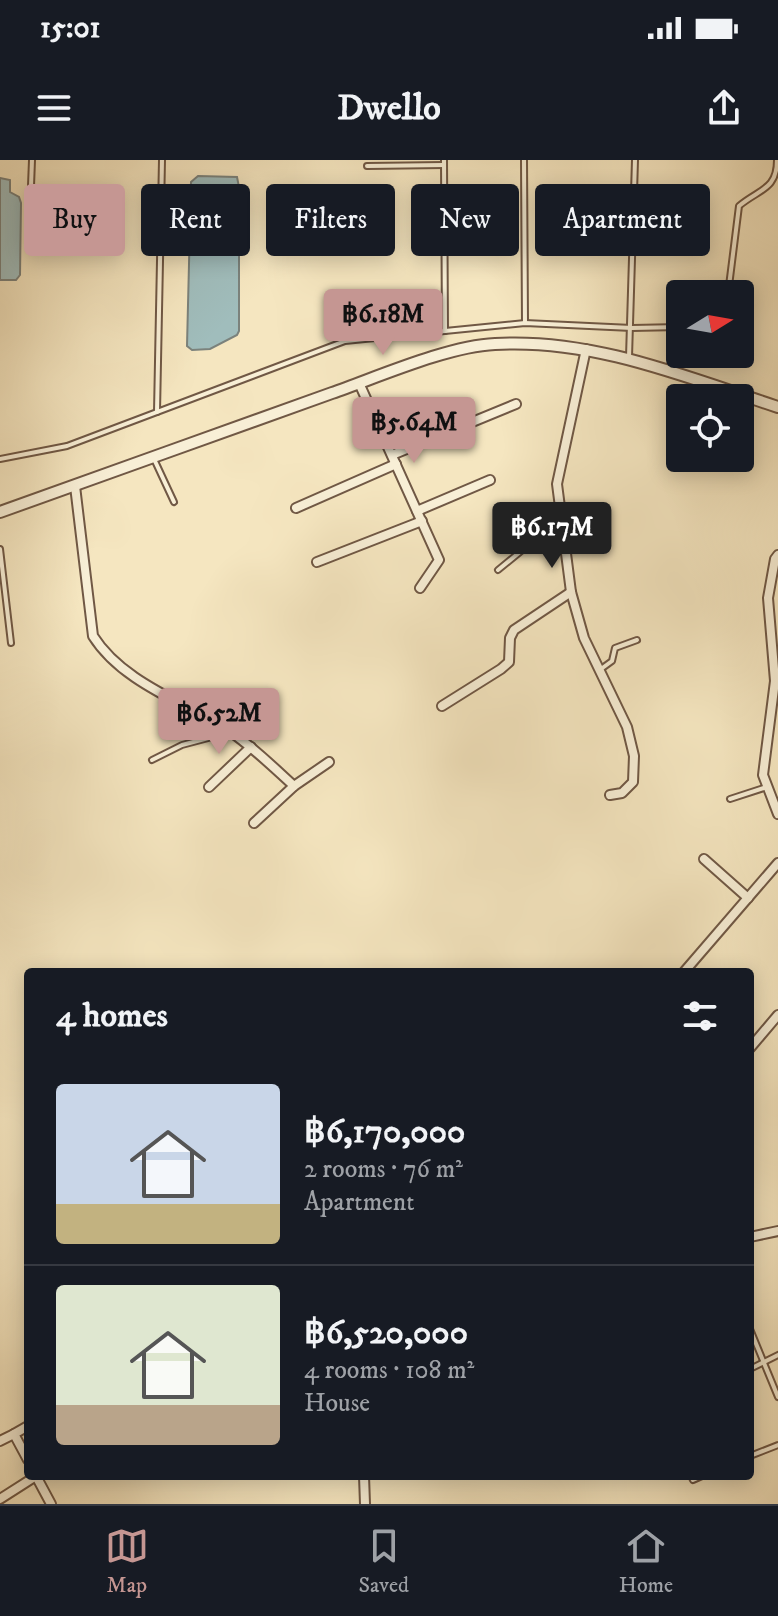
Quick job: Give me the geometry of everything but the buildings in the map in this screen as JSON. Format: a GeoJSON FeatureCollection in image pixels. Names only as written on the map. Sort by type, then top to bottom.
{"type":"FeatureCollection","features":[{"type":"Feature","properties":{"kind":"street"},"geometry":{"type":"LineString","coordinates":[[0,512],[359,383],[482,345],[524,343],[586,349],[629,358],[778,407]]}},
{"type":"Feature","properties":{"kind":"street"},"geometry":{"type":"LineString","coordinates":[[586,349],[557,484],[571,592],[584,638],[627,727],[635,769],[633,782],[628,788],[610,795]]}},
{"type":"Feature","properties":{"kind":"street"},"geometry":{"type":"LineString","coordinates":[[359,383],[439,560],[420,588]]}},
{"type":"Feature","properties":{"kind":"street"},"geometry":{"type":"LineString","coordinates":[[296,508],[516,404]]}},
{"type":"Feature","properties":{"kind":"street"},"geometry":{"type":"LineString","coordinates":[[417,511],[490,480]]}},
{"type":"Feature","properties":{"kind":"street"},"geometry":{"type":"LineString","coordinates":[[75,486],[93,636],[105,655],[124,670],[224,728],[251,747],[294,786]]}},
{"type":"Feature","properties":{"kind":"street"},"geometry":{"type":"LineString","coordinates":[[317,562],[422,521]]}},
{"type":"Feature","properties":{"kind":"street"},"geometry":{"type":"LineString","coordinates":[[778,555],[768,598],[775,681],[763,769],[778,814]]}},
{"type":"Feature","properties":{"kind":"street"},"geometry":{"type":"LineString","coordinates":[[442,706],[509,662],[510,638],[514,630],[571,592]]}},
{"type":"Feature","properties":{"kind":"street"},"geometry":{"type":"LineString","coordinates":[[209,787],[251,747]]}},
{"type":"Feature","properties":{"kind":"street"},"geometry":{"type":"LineString","coordinates":[[254,823],[294,786],[329,762]]}},
{"type":"Feature","properties":{"kind":"street"},"geometry":{"type":"LineString","coordinates":[[704,859],[748,898]]}},
{"type":"Feature","properties":{"kind":"street"},"geometry":{"type":"LineString","coordinates":[[687,968],[778,863]]}},
{"type":"Feature","properties":{"kind":"street"},"geometry":{"type":"LineString","coordinates":[[754,1043],[778,1015]]}},
{"type":"Feature","properties":{"kind":"street"},"geometry":{"type":"LineString","coordinates":[[769,1025],[778,1031]]}},
{"type":"Feature","properties":{"kind":"street"},"geometry":{"type":"LineString","coordinates":[[754,1236],[778,1231]]}},
{"type":"Feature","properties":{"kind":"street"},"geometry":{"type":"LineString","coordinates":[[0,1441],[24,1428]]}},
{"type":"Feature","properties":{"kind":"street"},"geometry":{"type":"LineString","coordinates":[[14,1434],[24,1453]]}},
{"type":"Feature","properties":{"kind":"street"},"geometry":{"type":"LineString","coordinates":[[0,1499],[30,1480]]}},
{"type":"Feature","properties":{"kind":"street"},"geometry":{"type":"LineString","coordinates":[[38,1480],[51,1504]]}},
{"type":"Feature","properties":{"kind":"street"},"geometry":{"type":"LineString","coordinates":[[364,1480],[365,1504]]}},
{"type":"Feature","properties":{"kind":"lane"},"geometry":{"type":"LineString","coordinates":[[31,184],[32,160]]}},
{"type":"Feature","properties":{"kind":"lane"},"geometry":{"type":"LineString","coordinates":[[157,412],[162,160]]}},
{"type":"Feature","properties":{"kind":"lane"},"geometry":{"type":"LineString","coordinates":[[524,160],[525,323]]}},
{"type":"Feature","properties":{"kind":"lane"},"geometry":{"type":"LineString","coordinates":[[629,358],[635,160]]}},
{"type":"Feature","properties":{"kind":"lane"},"geometry":{"type":"LineString","coordinates":[[730,280],[739,206],[769,187],[777,174],[777,160]]}},
{"type":"Feature","properties":{"kind":"lane"},"geometry":{"type":"LineString","coordinates":[[367,166],[444,163],[445,331]]}},
{"type":"Feature","properties":{"kind":"lane"},"geometry":{"type":"LineString","coordinates":[[0,459],[67,446],[345,341],[525,323],[666,327]]}},
{"type":"Feature","properties":{"kind":"lane"},"geometry":{"type":"LineString","coordinates":[[153,457],[174,502]]}},
{"type":"Feature","properties":{"kind":"lane"},"geometry":{"type":"LineString","coordinates":[[498,570],[561,518]]}},
{"type":"Feature","properties":{"kind":"lane"},"geometry":{"type":"LineString","coordinates":[[0,549],[11,643]]}},
{"type":"Feature","properties":{"kind":"lane"},"geometry":{"type":"LineString","coordinates":[[599,670],[612,661],[615,648],[637,640]]}},
{"type":"Feature","properties":{"kind":"lane"},"geometry":{"type":"LineString","coordinates":[[152,760],[182,745],[216,736],[224,728]]}},
{"type":"Feature","properties":{"kind":"lane"},"geometry":{"type":"LineString","coordinates":[[730,799],[767,787]]}},
{"type":"Feature","properties":{"kind":"lane"},"geometry":{"type":"LineString","coordinates":[[754,1338],[778,1397]]}},
{"type":"Feature","properties":{"kind":"lane"},"geometry":{"type":"LineString","coordinates":[[754,1367],[778,1355]]}},
{"type":"Feature","properties":{"kind":"lane"},"geometry":{"type":"LineString","coordinates":[[754,1454],[778,1445]]}},
{"type":"Feature","properties":{"kind":"water"},"geometry":{"type":"Polygon","coordinates":[[[198,176],[237,177],[238,184],[191,184],[198,176]]]}},
{"type":"Feature","properties":{"kind":"water"},"geometry":{"type":"Polygon","coordinates":[[[0,178],[10,180],[10,192],[19,197],[21,203],[20,275],[16,280],[0,280],[0,178]]]}},
{"type":"Feature","properties":{"kind":"water"},"geometry":{"type":"Polygon","coordinates":[[[189,256],[239,256],[237,335],[210,349],[192,350],[187,346],[189,256]]]}}]}
